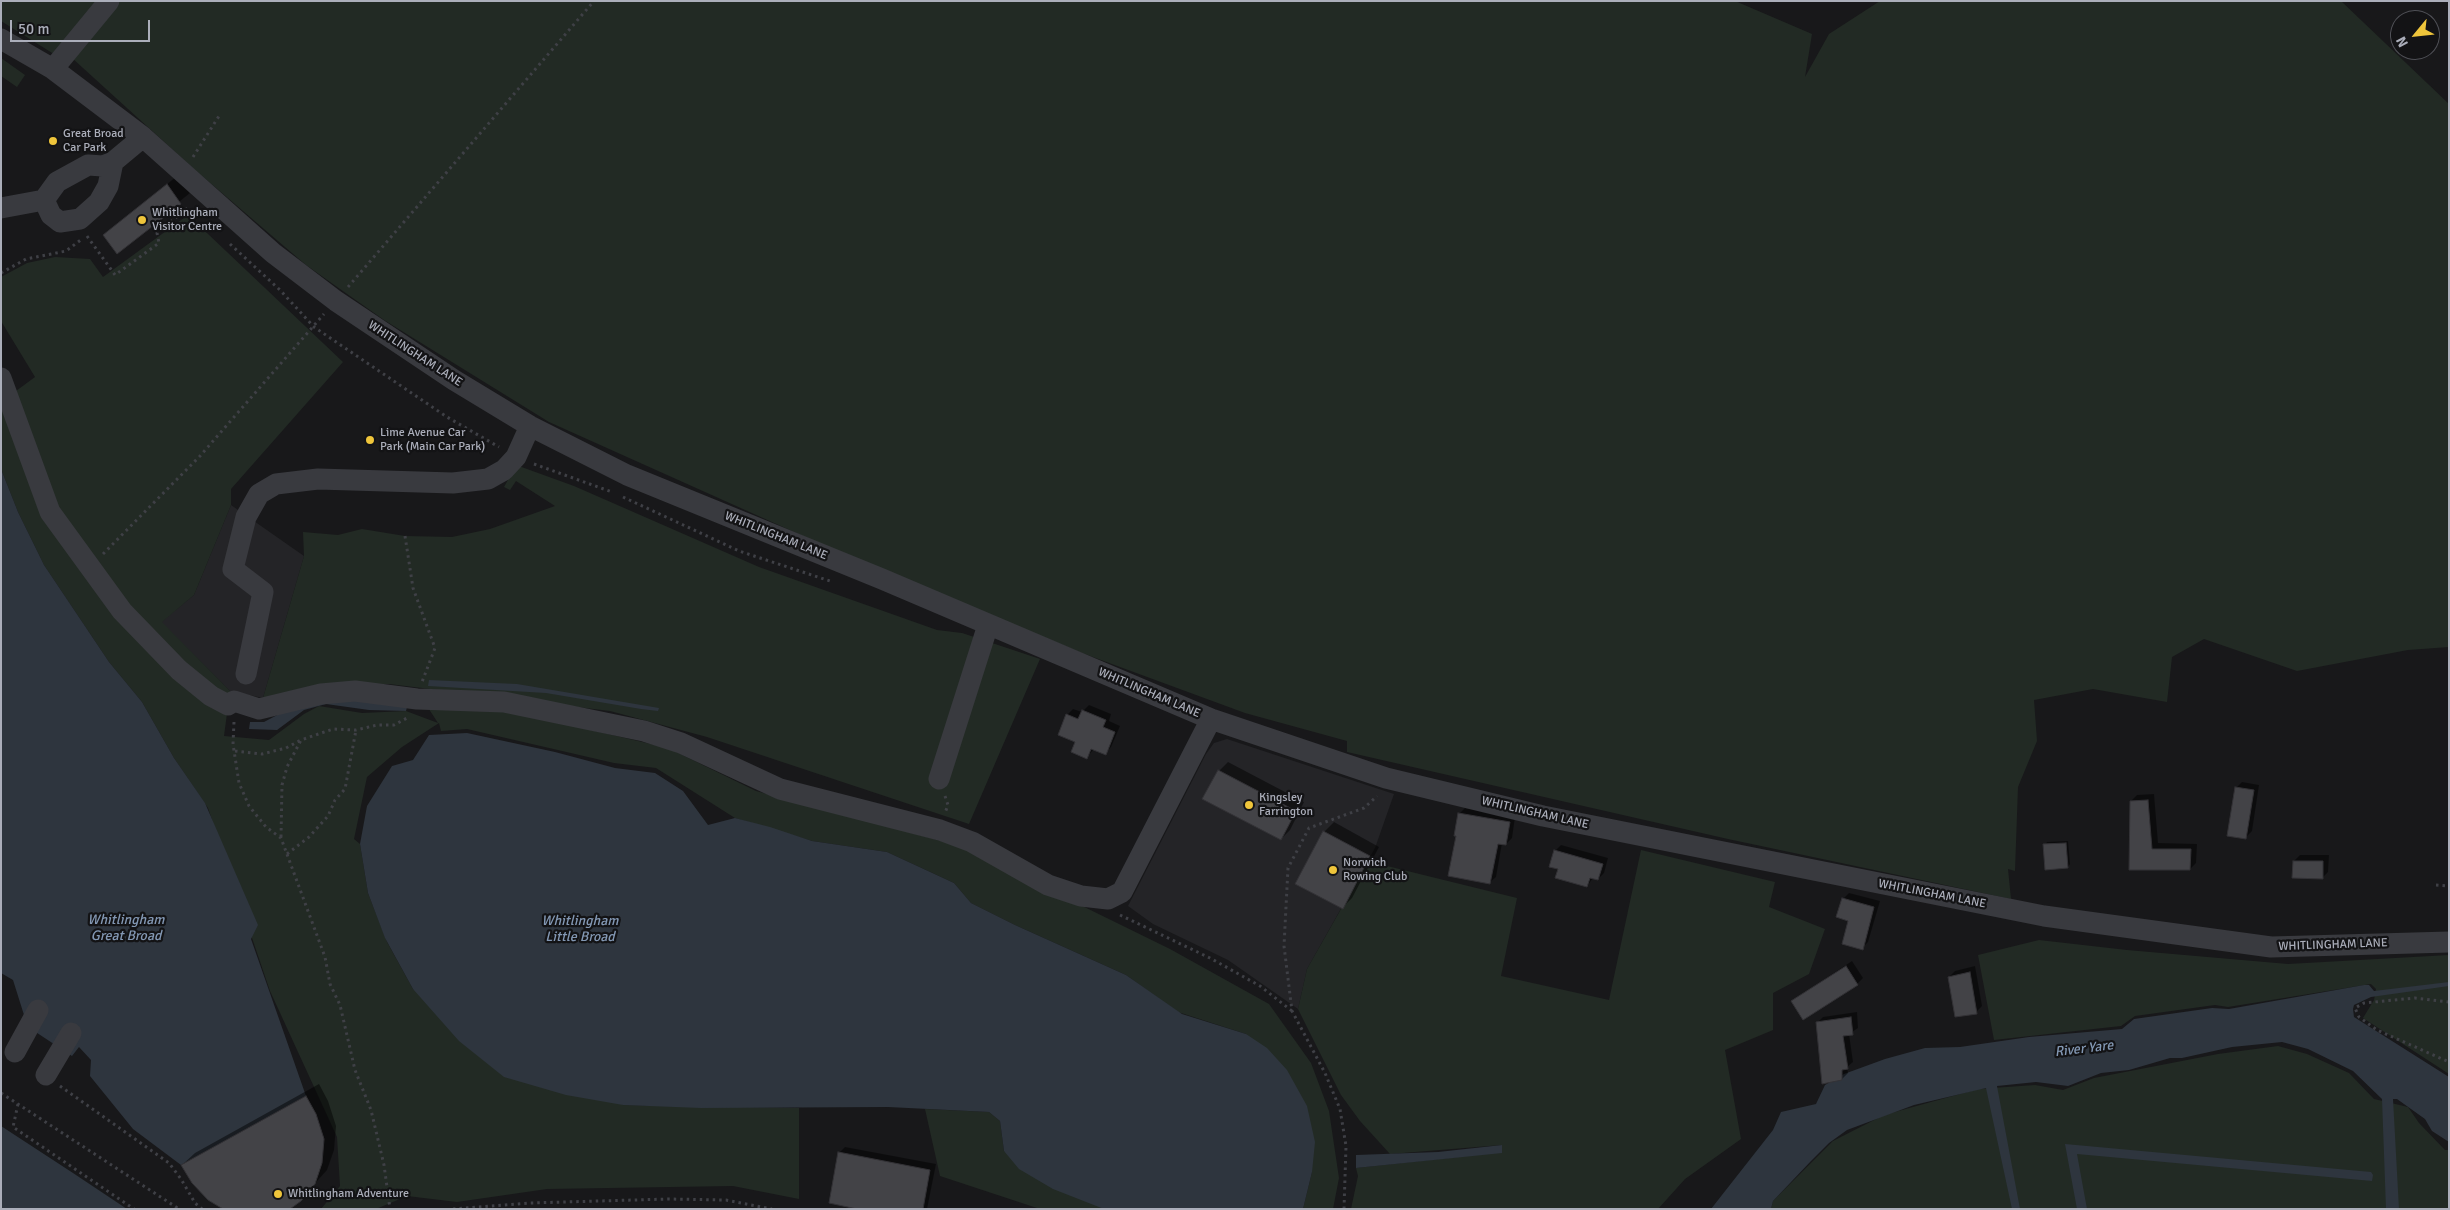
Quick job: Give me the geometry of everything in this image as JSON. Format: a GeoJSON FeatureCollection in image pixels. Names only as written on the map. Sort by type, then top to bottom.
{"type":"FeatureCollection","features":[{"type":"Feature","properties":{"kind":"street"},"geometry":{"type":"LineString","coordinates":[[53,69],[108,1]]}},
{"type":"Feature","properties":{"kind":"street","name":"WHITLINGHAM LANE"},"geometry":{"type":"LineString","coordinates":[[1,39],[53,69],[143,137],[273,253],[336,301],[454,380],[530,426],[627,475],[1211,719],[1386,778],[1543,816],[2044,916],[2271,947],[2449,942]]}},
{"type":"Feature","properties":{"kind":"street"},"geometry":{"type":"LineString","coordinates":[[1,208],[44,200],[57,182],[85,156],[103,166],[113,162],[143,137]]}},
{"type":"Feature","properties":{"kind":"street"},"geometry":{"type":"LineString","coordinates":[[44,200],[51,215],[60,222],[80,219],[99,202],[108,186],[113,162]]}},
{"type":"Feature","properties":{"kind":"street"},"geometry":{"type":"LineString","coordinates":[[1,378],[50,512],[122,611],[179,670],[211,696],[228,704],[234,701],[259,709],[321,694],[356,691],[418,699],[504,702],[644,730],[681,744],[780,789],[940,830],[972,842],[1048,885],[1094,898],[1108,899],[1122,892],[1211,719]]}},
{"type":"Feature","properties":{"kind":"street"},"geometry":{"type":"LineString","coordinates":[[246,674],[262,592],[233,569],[246,517],[259,494],[276,484],[318,479],[453,483],[488,479],[504,470],[516,457],[530,426]]}},
{"type":"Feature","properties":{"kind":"street"},"geometry":{"type":"LineString","coordinates":[[938,779],[988,625]]}},
{"type":"Feature","properties":{"kind":"street"},"geometry":{"type":"LineString","coordinates":[[15,1052],[38,1010]]}},
{"type":"Feature","properties":{"kind":"street"},"geometry":{"type":"LineString","coordinates":[[46,1075],[72,1033]]}},
{"type":"Feature","properties":{"kind":"path"},"geometry":{"type":"LineString","coordinates":[[183,172],[219,116]]}},
{"type":"Feature","properties":{"kind":"path"},"geometry":{"type":"LineString","coordinates":[[1,273],[26,259],[66,252],[86,236],[115,275],[159,243],[157,233],[190,206]]}},
{"type":"Feature","properties":{"kind":"path"},"geometry":{"type":"LineString","coordinates":[[234,701],[235,751],[239,784],[249,806],[266,827],[281,838],[325,957],[330,984],[340,1005],[348,1048],[370,1110],[384,1165],[390,1209]]}},
{"type":"Feature","properties":{"kind":"path"},"geometry":{"type":"LineString","coordinates":[[287,854],[309,837],[328,816],[335,800],[345,789],[356,730]]}},
{"type":"Feature","properties":{"kind":"path"},"geometry":{"type":"LineString","coordinates":[[235,751],[262,754],[286,748],[301,740]]}},
{"type":"Feature","properties":{"kind":"path"},"geometry":{"type":"LineString","coordinates":[[1344,1209],[1346,1146],[1340,1109],[1325,1073],[1292,1011],[1284,946],[1288,868],[1309,828],[1364,808],[1377,796],[1386,778]]}},
{"type":"Feature","properties":{"kind":"path"},"geometry":{"type":"LineString","coordinates":[[938,779],[948,805],[940,830]]}},
{"type":"Feature","properties":{"kind":"path"},"geometry":{"type":"LineString","coordinates":[[2436,885],[2449,886]]}},
{"type":"Feature","properties":{"kind":"path"},"geometry":{"type":"LineString","coordinates":[[1094,898],[1129,922],[1210,958],[1260,986],[1292,1011]]}},
{"type":"Feature","properties":{"kind":"path"},"geometry":{"type":"LineString","coordinates":[[2449,1002],[2415,998],[2364,1003],[2356,1008],[2359,1017],[2378,1030],[2449,1062]]}},
{"type":"Feature","properties":{"kind":"path"},"geometry":{"type":"LineString","coordinates":[[46,1075],[169,1163],[195,1203],[202,1209]]}},
{"type":"Feature","properties":{"kind":"path"},"geometry":{"type":"LineString","coordinates":[[1,1093],[179,1209]]}},
{"type":"Feature","properties":{"kind":"path"},"geometry":{"type":"LineString","coordinates":[[18,1104],[13,1127],[134,1209]]}},
{"type":"Feature","properties":{"kind":"path"},"geometry":{"type":"LineString","coordinates":[[452,1209],[530,1203],[688,1200],[726,1200],[772,1209]]}},
{"type":"Feature","properties":{"kind":"shaded area"},"geometry":{"type":"Polygon","coordinates":[[[1,1],[1735,1],[1812,34],[1805,77],[1829,34],[1880,1],[2341,1],[2390,48],[2390,60],[2403,60],[2449,104],[2449,647],[2408,650],[2297,671],[2204,639],[2172,657],[2167,702],[2093,689],[2034,700],[2037,741],[2018,787],[2015,871],[2008,869],[2011,899],[1728,839],[1347,752],[1347,741],[1245,713],[1082,653],[841,553],[549,422],[384,320],[306,265],[194,169],[72,58],[57,56],[1,21],[1,1]]]}},
{"type":"Feature","properties":{"kind":"shaded area"},"geometry":{"type":"Polygon","coordinates":[[[1,58],[25,75],[17,87],[1,76],[1,58]]]}},
{"type":"Feature","properties":{"kind":"shaded area"},"geometry":{"type":"Polygon","coordinates":[[[188,215],[343,362],[231,489],[231,505],[194,595],[162,622],[230,691],[224,736],[269,740],[304,714],[319,706],[362,713],[406,711],[438,723],[425,703],[501,709],[668,748],[756,791],[960,846],[1170,949],[1269,1004],[1311,1063],[1329,1111],[1339,1178],[1333,1209],[1303,1209],[1312,1172],[1246,1034],[1178,1012],[1126,975],[971,903],[954,883],[887,852],[812,841],[735,818],[656,768],[614,763],[467,729],[441,731],[439,723],[402,747],[367,777],[354,839],[360,844],[368,893],[387,942],[413,989],[623,1105],[799,1108],[799,1199],[733,1186],[547,1189],[457,1202],[407,1196],[376,1209],[321,1209],[340,1186],[337,1137],[270,991],[208,808],[174,758],[142,702],[109,662],[44,565],[18,512],[1,469],[1,402],[35,377],[1,321],[1,277],[27,263],[55,257],[90,259],[103,277],[188,215]]]}},
{"type":"Feature","properties":{"kind":"shaded area"},"geometry":{"type":"Polygon","coordinates":[[[516,465],[574,486],[759,567],[937,630],[962,633],[1040,659],[969,824],[707,737],[610,711],[389,684],[347,685],[263,698],[304,556],[303,532],[338,535],[362,529],[405,536],[452,537],[490,529],[555,506],[516,481],[510,490],[504,487],[516,465]]]}},
{"type":"Feature","properties":{"kind":"shaded area"},"geometry":{"type":"Polygon","coordinates":[[[231,505],[304,556],[263,698],[230,691],[161,622],[194,595],[231,505]]]}},
{"type":"Feature","properties":{"kind":"shaded area"},"geometry":{"type":"Polygon","coordinates":[[[1227,739],[1394,794],[1375,848],[1307,969],[1298,1009],[1228,960],[1153,924],[1128,906],[1206,754],[1214,743],[1227,739]]]}},
{"type":"Feature","properties":{"kind":"shaded area"},"geometry":{"type":"Polygon","coordinates":[[[1641,850],[1775,882],[1769,907],[1825,929],[1809,974],[1773,993],[1773,1030],[1725,1050],[1741,1139],[1685,1179],[1658,1209],[1351,1209],[1358,1176],[1356,1168],[1502,1152],[1502,1145],[1390,1154],[1360,1121],[1341,1095],[1298,1009],[1307,969],[1371,856],[1383,865],[1517,898],[1501,976],[1609,1000],[1641,850]]]}},
{"type":"Feature","properties":{"kind":"shaded area"},"geometry":{"type":"Polygon","coordinates":[[[2039,940],[2127,950],[2288,964],[2449,955],[2449,1074],[2363,1018],[2374,1000],[2376,989],[2371,984],[2228,1007],[2215,1005],[2135,1016],[2121,1026],[1994,1040],[1978,955],[2039,940]]]}},
{"type":"Feature","properties":{"kind":"shaded area"},"geometry":{"type":"Polygon","coordinates":[[[2278,1046],[2307,1054],[2349,1073],[2374,1099],[2408,1107],[2419,1123],[2445,1150],[2449,1150],[2449,1209],[1771,1209],[1773,1201],[1833,1141],[1884,1115],[1978,1089],[2035,1085],[2063,1090],[2094,1078],[2218,1054],[2278,1046]]]}},
{"type":"Feature","properties":{"kind":"shaded area"},"geometry":{"type":"Polygon","coordinates":[[[925,1109],[989,1112],[1000,1121],[1004,1151],[1113,1209],[1040,1209],[940,1176],[925,1109]]]}},
{"type":"Feature","properties":{"kind":"water","name":"Whitlingham Great Broad"},"geometry":{"type":"Polygon","coordinates":[[[1,469],[18,512],[44,565],[109,662],[142,702],[174,758],[205,803],[258,925],[251,939],[306,1096],[181,1165],[133,1129],[90,1076],[91,1060],[79,1047],[72,1056],[22,1023],[24,1015],[13,980],[1,973],[1,469]]]}},
{"type":"Feature","properties":{"kind":"water"},"geometry":{"type":"Polygon","coordinates":[[[429,680],[517,684],[659,708],[658,711],[641,709],[546,693],[428,686],[429,680]]]}},
{"type":"Feature","properties":{"kind":"water"},"geometry":{"type":"Polygon","coordinates":[[[340,697],[407,707],[406,711],[369,710],[326,704],[304,710],[277,730],[249,729],[250,722],[264,722],[300,703],[340,697]]]}},
{"type":"Feature","properties":{"kind":"water","name":"Whitlingham Little Broad"},"geometry":{"type":"Polygon","coordinates":[[[467,733],[555,752],[615,768],[655,773],[683,791],[708,825],[735,818],[812,841],[887,852],[954,883],[971,903],[1126,975],[1182,1014],[1246,1034],[1267,1048],[1287,1070],[1307,1106],[1315,1142],[1312,1172],[1303,1209],[1104,1209],[1053,1189],[1019,1169],[1004,1151],[1000,1121],[989,1112],[888,1107],[701,1108],[623,1105],[566,1095],[504,1077],[459,1041],[413,989],[385,938],[368,893],[360,844],[367,806],[392,766],[413,760],[429,735],[467,733]]]}},
{"type":"Feature","properties":{"kind":"water","name":"River Yare"},"geometry":{"type":"Polygon","coordinates":[[[2449,982],[2449,986],[2371,997],[2354,1005],[2353,1009],[2354,1017],[2449,1077],[2449,1142],[2432,1131],[2425,1119],[2397,1099],[2393,1099],[2399,1209],[2386,1209],[2382,1099],[2353,1071],[2308,1049],[2282,1042],[2232,1047],[2182,1058],[2170,1058],[2129,1070],[2101,1073],[2068,1086],[2036,1082],[1997,1086],[2020,1209],[2012,1209],[1986,1088],[1914,1105],[1847,1130],[1829,1143],[1811,1161],[1773,1201],[1771,1209],[1711,1209],[1773,1130],[1781,1112],[1816,1104],[1825,1085],[1844,1074],[1885,1059],[1925,1048],[1960,1047],[2029,1037],[2122,1029],[2134,1019],[2212,1008],[2229,1009],[2364,985],[2369,985],[2374,991],[2449,982]]]}},
{"type":"Feature","properties":{"kind":"water"},"geometry":{"type":"Polygon","coordinates":[[[1,1126],[73,1173],[127,1209],[1,1209],[1,1126]]]}},
{"type":"Feature","properties":{"kind":"water"},"geometry":{"type":"Polygon","coordinates":[[[2065,1144],[2371,1172],[2373,1175],[2372,1181],[2077,1154],[2087,1209],[2077,1209],[2065,1144]]]}},
{"type":"Feature","properties":{"kind":"water"},"geometry":{"type":"Polygon","coordinates":[[[1502,1145],[1502,1153],[1356,1168],[1356,1155],[1438,1152],[1502,1145]]]}},
{"type":"Feature","properties":{"kind":"building","name":"Whitlingham Visitor Centre"},"geometry":{"type":"Polygon","coordinates":[[[167,184],[181,204],[117,254],[103,235],[167,184]]]}},
{"type":"Feature","properties":{"kind":"building"},"geometry":{"type":"Polygon","coordinates":[[[1082,710],[1106,720],[1103,727],[1115,732],[1106,755],[1091,749],[1087,759],[1071,752],[1075,742],[1058,735],[1066,714],[1078,719],[1082,710]]]}},
{"type":"Feature","properties":{"kind":"building","name":"Kingsley Farrington"},"geometry":{"type":"Polygon","coordinates":[[[1218,770],[1296,811],[1281,840],[1202,799],[1218,770]]]}},
{"type":"Feature","properties":{"kind":"building"},"geometry":{"type":"Polygon","coordinates":[[[2235,787],[2254,790],[2246,839],[2227,836],[2235,787]]]}},
{"type":"Feature","properties":{"kind":"building"},"geometry":{"type":"Polygon","coordinates":[[[2148,800],[2152,849],[2191,849],[2190,870],[2129,870],[2130,801],[2148,800]]]}},
{"type":"Feature","properties":{"kind":"building"},"geometry":{"type":"Polygon","coordinates":[[[1458,813],[1510,822],[1506,845],[1498,844],[1490,884],[1448,876],[1456,836],[1454,836],[1458,813]]]}},
{"type":"Feature","properties":{"kind":"building","name":"Norwich Rowing Club"},"geometry":{"type":"Polygon","coordinates":[[[1323,831],[1370,856],[1343,909],[1295,884],[1323,831]]]}},
{"type":"Feature","properties":{"kind":"building"},"geometry":{"type":"Polygon","coordinates":[[[2066,843],[2068,868],[2045,870],[2043,844],[2066,843]]]}},
{"type":"Feature","properties":{"kind":"building"},"geometry":{"type":"Polygon","coordinates":[[[1554,850],[1603,864],[1598,880],[1590,878],[1587,887],[1555,878],[1558,869],[1549,867],[1554,850]]]}},
{"type":"Feature","properties":{"kind":"building"},"geometry":{"type":"Polygon","coordinates":[[[2293,861],[2323,861],[2323,879],[2292,878],[2293,861]]]}},
{"type":"Feature","properties":{"kind":"building"},"geometry":{"type":"Polygon","coordinates":[[[1842,898],[1874,907],[1863,950],[1842,944],[1848,921],[1836,917],[1842,898]]]}},
{"type":"Feature","properties":{"kind":"building"},"geometry":{"type":"Polygon","coordinates":[[[1846,966],[1858,985],[1803,1020],[1791,1001],[1846,966]]]}},
{"type":"Feature","properties":{"kind":"building"},"geometry":{"type":"Polygon","coordinates":[[[1970,972],[1977,1014],[1955,1017],[1948,977],[1970,972]]]}},
{"type":"Feature","properties":{"kind":"building"},"geometry":{"type":"Polygon","coordinates":[[[1851,1017],[1853,1035],[1843,1036],[1848,1069],[1842,1070],[1842,1080],[1822,1084],[1816,1022],[1851,1017]]]}},
{"type":"Feature","properties":{"kind":"building"},"geometry":{"type":"Polygon","coordinates":[[[306,1096],[316,1114],[324,1139],[322,1163],[315,1184],[301,1201],[290,1209],[223,1209],[208,1200],[192,1183],[181,1165],[306,1096]]]}},
{"type":"Feature","properties":{"kind":"building"},"geometry":{"type":"Polygon","coordinates":[[[838,1152],[930,1170],[923,1209],[857,1209],[829,1203],[838,1152]]]}},
{"type":"Feature","properties":{"kind":"place","name":"Great Broad Car Park"},"geometry":{"type":"Point","coordinates":[53,141]}},
{"type":"Feature","properties":{"kind":"place","name":"Whitlingham Visitor Centre"},"geometry":{"type":"Point","coordinates":[142,220]}},
{"type":"Feature","properties":{"kind":"place","name":"Lime Avenue Car Park (Main Car Park)"},"geometry":{"type":"Point","coordinates":[370,440]}},
{"type":"Feature","properties":{"kind":"place","name":"Kingsley Farrington"},"geometry":{"type":"Point","coordinates":[1249,805]}},
{"type":"Feature","properties":{"kind":"place","name":"Norwich Rowing Club"},"geometry":{"type":"Point","coordinates":[1333,870]}},
{"type":"Feature","properties":{"kind":"place","name":"Whitlingham Adventure"},"geometry":{"type":"Point","coordinates":[278,1194]}}]}
